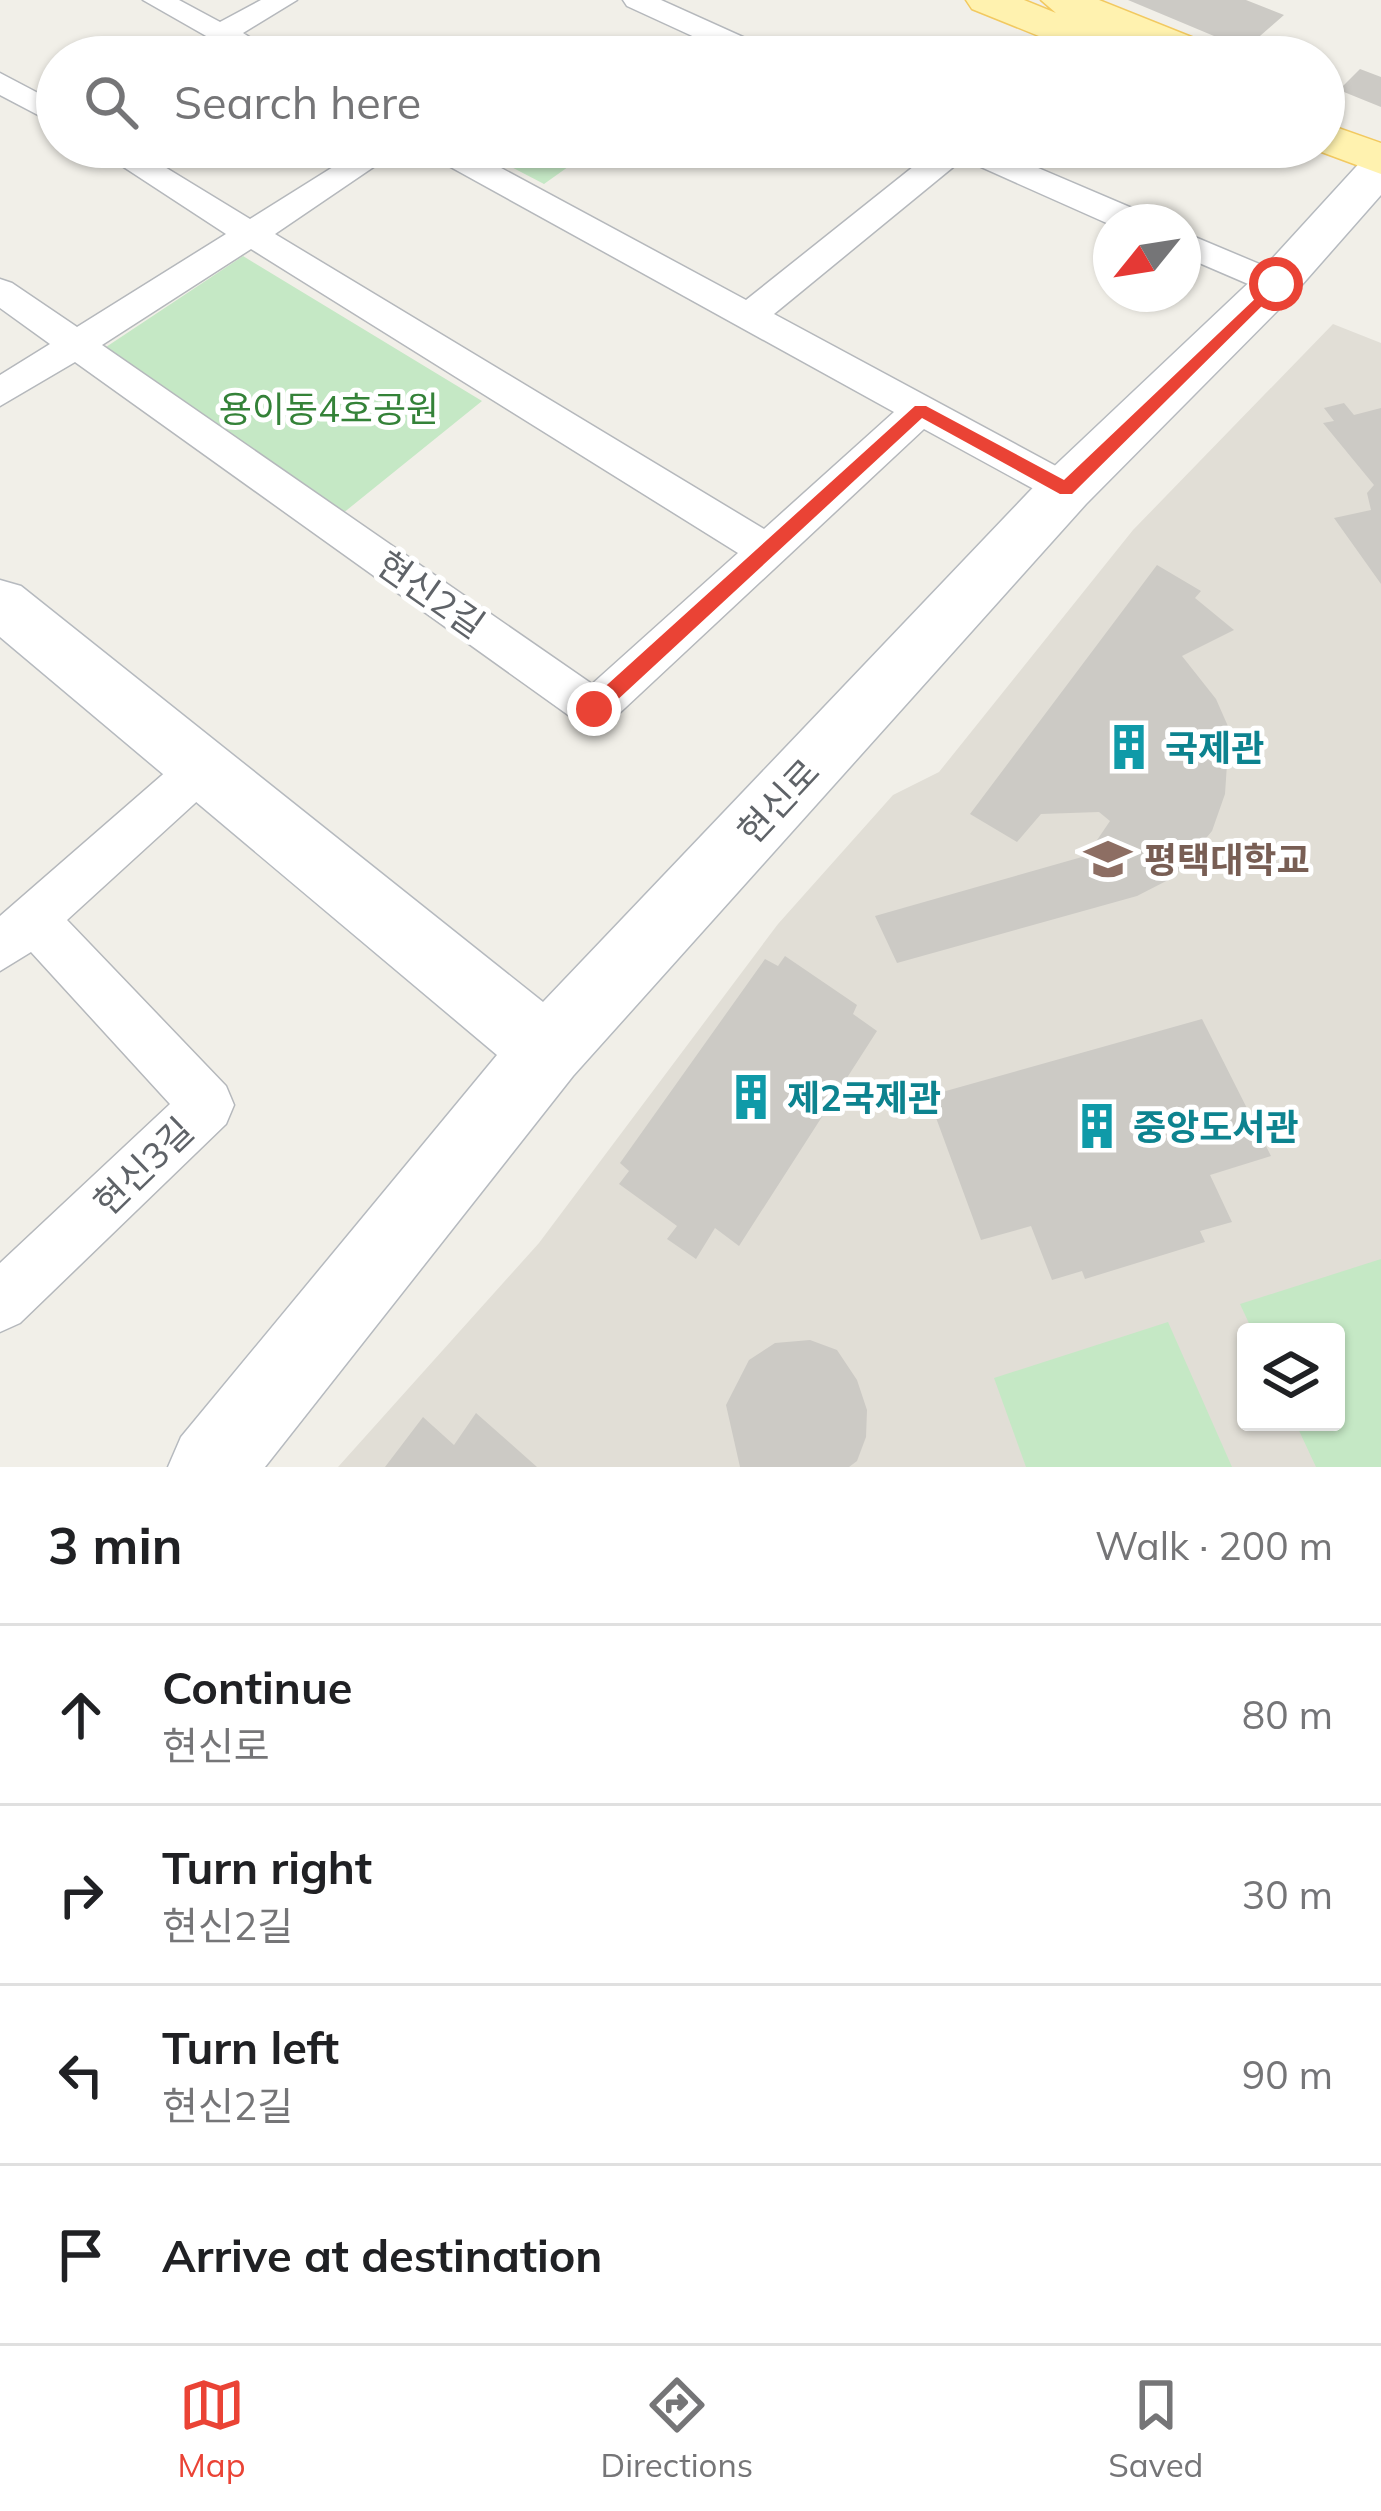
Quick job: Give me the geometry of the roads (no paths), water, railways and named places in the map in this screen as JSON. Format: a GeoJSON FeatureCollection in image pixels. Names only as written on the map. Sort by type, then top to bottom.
{"type":"FeatureCollection","features":[{"type":"Feature","properties":{"kind":"main road"},"geometry":{"type":"LineString","coordinates":[[988,0],[1076,36]]}},
{"type":"Feature","properties":{"kind":"main road"},"geometry":{"type":"LineString","coordinates":[[1062,0],[1151,36]]}},
{"type":"Feature","properties":{"kind":"main road"},"geometry":{"type":"LineString","coordinates":[[1345,114],[1381,129]]}},
{"type":"Feature","properties":{"kind":"main road"},"geometry":{"type":"LineString","coordinates":[[1345,147],[1381,164]]}},
{"type":"Feature","properties":{"kind":"main road","name":"현신로"},"geometry":{"type":"LineString","coordinates":[[211,1467],[547,1051],[1066,489],[1276,284],[1381,164]]}},
{"type":"Feature","properties":{"kind":"main road"},"geometry":{"type":"LineString","coordinates":[[0,602],[547,1051]]}},
{"type":"Feature","properties":{"kind":"street"},"geometry":{"type":"LineString","coordinates":[[157,0],[227,36]]}},
{"type":"Feature","properties":{"kind":"street"},"geometry":{"type":"LineString","coordinates":[[221,33],[284,0]]}},
{"type":"Feature","properties":{"kind":"street"},"geometry":{"type":"LineString","coordinates":[[637,0],[717,36]]}},
{"type":"Feature","properties":{"kind":"street"},"geometry":{"type":"LineString","coordinates":[[0,82],[36,103]]}},
{"type":"Feature","properties":{"kind":"street"},"geometry":{"type":"LineString","coordinates":[[144,168],[767,550]]}},
{"type":"Feature","properties":{"kind":"street"},"geometry":{"type":"LineString","coordinates":[[0,393],[355,168]]}},
{"type":"Feature","properties":{"kind":"street"},"geometry":{"type":"LineString","coordinates":[[477,168],[1066,489]]}},
{"type":"Feature","properties":{"kind":"street"},"geometry":{"type":"LineString","coordinates":[[749,316],[934,168]]}},
{"type":"Feature","properties":{"kind":"street"},"geometry":{"type":"LineString","coordinates":[[1009,168],[1093,204]]}},
{"type":"Feature","properties":{"kind":"street"},"geometry":{"type":"LineString","coordinates":[[1201,251],[1276,284]]}},
{"type":"Feature","properties":{"kind":"street","name":"현신2길"},"geometry":{"type":"LineString","coordinates":[[0,292],[594,709],[920,410]]}},
{"type":"Feature","properties":{"kind":"street","name":"현신3길"},"geometry":{"type":"LineString","coordinates":[[0,1303],[207,1105],[17,934],[200,770]]}},
{"type":"Feature","properties":{"kind":"place","name":"국제관"},"geometry":{"type":"Point","coordinates":[1129,747]}},
{"type":"Feature","properties":{"kind":"place","name":"평택대학교"},"geometry":{"type":"Point","coordinates":[1108,859]}},
{"type":"Feature","properties":{"kind":"place","name":"제2국제관"},"geometry":{"type":"Point","coordinates":[751,1097]}},
{"type":"Feature","properties":{"kind":"place","name":"중앙도서관"},"geometry":{"type":"Point","coordinates":[1097,1126]}},
{"type":"Feature","properties":{"kind":"park label","name":"용이동4호공원"},"geometry":{"type":"Point","coordinates":[329,408]}}]}
